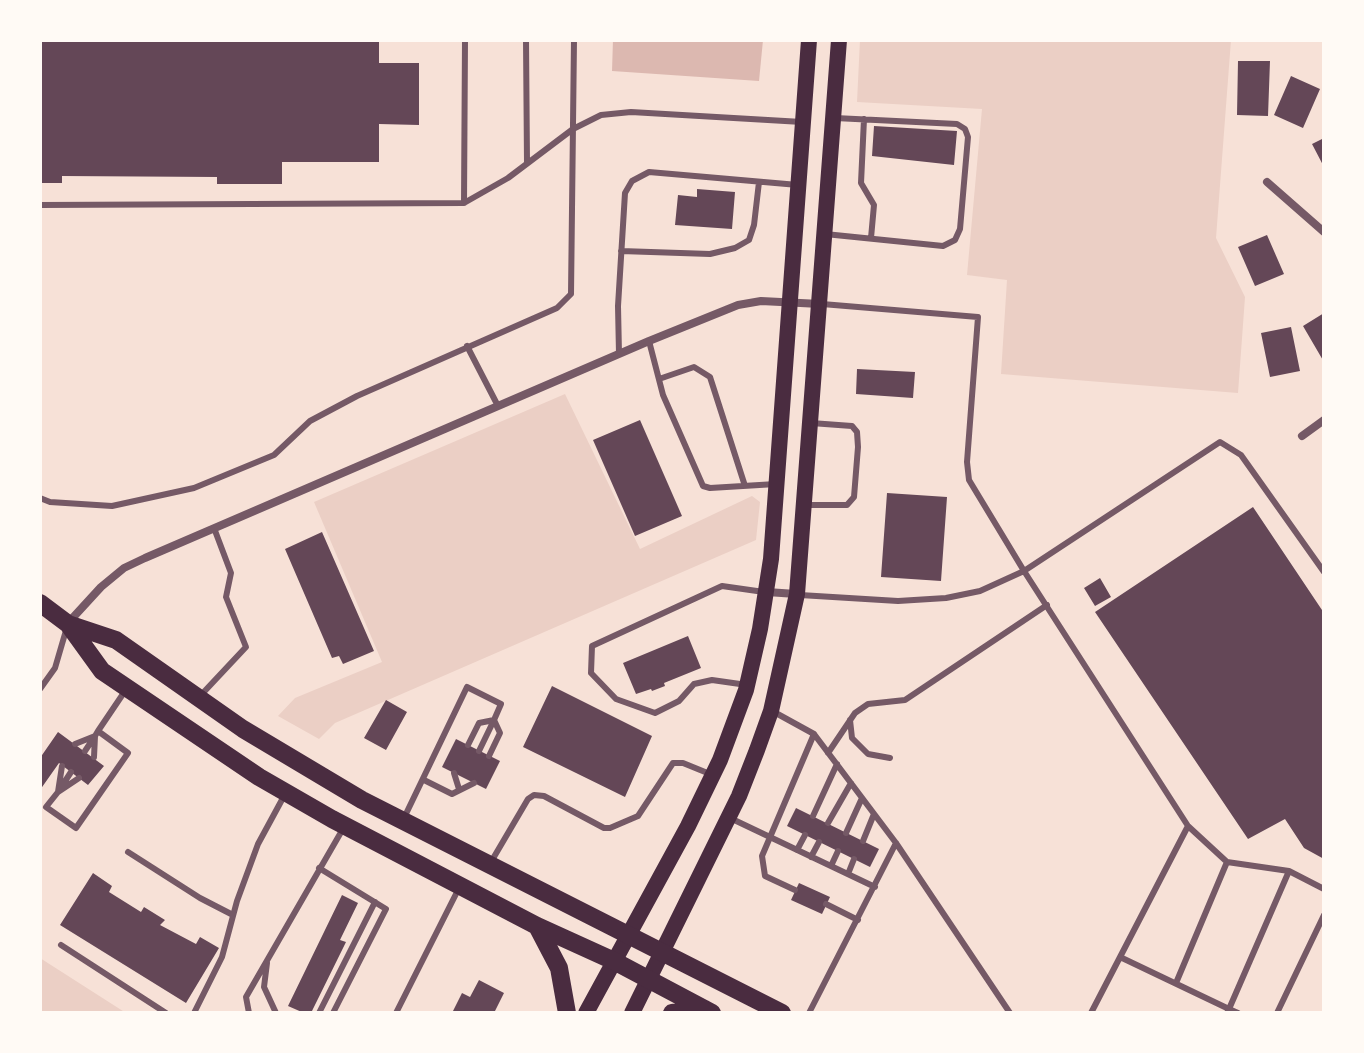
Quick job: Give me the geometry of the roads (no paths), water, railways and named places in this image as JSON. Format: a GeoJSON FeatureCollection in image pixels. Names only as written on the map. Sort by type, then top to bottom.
{"type":"FeatureCollection","features":[{"type":"Feature","properties":{"kind":"main road"},"geometry":{"type":"LineString","coordinates":[[586,1013],[713,776],[747,685],[767,592],[809,40]]}},
{"type":"Feature","properties":{"kind":"main road"},"geometry":{"type":"LineString","coordinates":[[632,1013],[739,796],[771,711],[797,594],[839,40]]}},
{"type":"Feature","properties":{"kind":"main road"},"geometry":{"type":"LineString","coordinates":[[40,603],[68,624],[102,671],[285,793],[537,926],[614,961],[708,1011]]}},
{"type":"Feature","properties":{"kind":"main road"},"geometry":{"type":"LineString","coordinates":[[68,624],[116,640],[304,767],[402,822],[782,1013]]}},
{"type":"Feature","properties":{"kind":"main road"},"geometry":{"type":"LineString","coordinates":[[537,926],[559,968],[567,1013]]}},
{"type":"Feature","properties":{"kind":"main road"},"geometry":{"type":"LineString","coordinates":[[672,1013],[708,1011]]}},
{"type":"Feature","properties":{"kind":"street"},"geometry":{"type":"LineString","coordinates":[[1267,182],[1324,232]]}},
{"type":"Feature","properties":{"kind":"street"},"geometry":{"type":"LineString","coordinates":[[68,624],[101,587],[124,568],[649,341],[738,305],[761,301],[820,304]]}},
{"type":"Feature","properties":{"kind":"street"},"geometry":{"type":"LineString","coordinates":[[1302,436],[1324,420]]}},
{"type":"Feature","properties":{"kind":"street"},"geometry":{"type":"LineString","coordinates":[[767,592],[797,594]]}},
{"type":"Feature","properties":{"kind":"lane"},"geometry":{"type":"LineString","coordinates":[[464,203],[465,40]]}},
{"type":"Feature","properties":{"kind":"lane"},"geometry":{"type":"LineString","coordinates":[[526,40],[527,163]]}},
{"type":"Feature","properties":{"kind":"lane"},"geometry":{"type":"LineString","coordinates":[[40,498],[50,502],[112,506],[194,488],[274,455],[310,421],[368,390],[557,308],[571,294],[574,40]]}},
{"type":"Feature","properties":{"kind":"lane"},"geometry":{"type":"LineString","coordinates":[[40,205],[464,203],[573,129],[601,115],[631,112],[802,122]]}},
{"type":"Feature","properties":{"kind":"lane"},"geometry":{"type":"LineString","coordinates":[[825,234],[943,246],[955,240],[960,229],[968,137],[965,129],[957,124],[833,118]]}},
{"type":"Feature","properties":{"kind":"lane"},"geometry":{"type":"LineString","coordinates":[[864,119],[861,183],[874,205],[871,238]]}},
{"type":"Feature","properties":{"kind":"lane"},"geometry":{"type":"LineString","coordinates":[[619,354],[618,306],[625,193],[632,181],[649,172],[798,185]]}},
{"type":"Feature","properties":{"kind":"lane"},"geometry":{"type":"LineString","coordinates":[[621,251],[710,254],[735,248],[749,240],[759,182]]}},
{"type":"Feature","properties":{"kind":"lane"},"geometry":{"type":"LineString","coordinates":[[820,304],[978,317],[967,462],[969,480],[1024,571],[1188,826],[1227,862],[1289,871],[1324,889]]}},
{"type":"Feature","properties":{"kind":"lane"},"geometry":{"type":"LineString","coordinates":[[649,341],[663,395],[703,486],[777,484]]}},
{"type":"Feature","properties":{"kind":"lane"},"geometry":{"type":"LineString","coordinates":[[467,346],[498,406]]}},
{"type":"Feature","properties":{"kind":"lane"},"geometry":{"type":"LineString","coordinates":[[659,379],[694,367],[710,377],[745,486]]}},
{"type":"Feature","properties":{"kind":"lane"},"geometry":{"type":"LineString","coordinates":[[805,505],[847,505],[854,497],[858,447],[857,432],[852,426],[811,423]]}},
{"type":"Feature","properties":{"kind":"lane"},"geometry":{"type":"LineString","coordinates":[[797,594],[898,601],[946,598],[980,591],[1024,571],[1220,442],[1241,455],[1324,572]]}},
{"type":"Feature","properties":{"kind":"lane"},"geometry":{"type":"LineString","coordinates":[[198,698],[246,647],[226,597],[231,573],[214,528]]}},
{"type":"Feature","properties":{"kind":"lane"},"geometry":{"type":"LineString","coordinates":[[747,685],[712,680],[694,684],[679,701],[655,713],[616,699],[591,673],[592,646],[722,586],[767,592]]}},
{"type":"Feature","properties":{"kind":"lane"},"geometry":{"type":"LineString","coordinates":[[828,753],[850,720],[868,704],[905,700],[1047,605]]}},
{"type":"Feature","properties":{"kind":"lane"},"geometry":{"type":"LineString","coordinates":[[40,689],[55,668],[68,624]]}},
{"type":"Feature","properties":{"kind":"lane"},"geometry":{"type":"LineString","coordinates":[[402,822],[467,687],[501,704],[479,751]]}},
{"type":"Feature","properties":{"kind":"lane"},"geometry":{"type":"LineString","coordinates":[[85,751],[127,688]]}},
{"type":"Feature","properties":{"kind":"lane"},"geometry":{"type":"LineString","coordinates":[[771,711],[814,734],[896,843],[1010,1013]]}},
{"type":"Feature","properties":{"kind":"lane"},"geometry":{"type":"LineString","coordinates":[[468,745],[479,723],[494,720]]}},
{"type":"Feature","properties":{"kind":"lane"},"geometry":{"type":"LineString","coordinates":[[489,756],[500,733],[494,720]]}},
{"type":"Feature","properties":{"kind":"lane"},"geometry":{"type":"LineString","coordinates":[[850,720],[852,738],[868,754],[890,758]]}},
{"type":"Feature","properties":{"kind":"lane"},"geometry":{"type":"LineString","coordinates":[[75,744],[97,734]]}},
{"type":"Feature","properties":{"kind":"lane"},"geometry":{"type":"LineString","coordinates":[[94,757],[97,734]]}},
{"type":"Feature","properties":{"kind":"lane"},"geometry":{"type":"LineString","coordinates":[[71,772],[46,807],[76,828],[128,753],[97,734]]}},
{"type":"Feature","properties":{"kind":"lane"},"geometry":{"type":"LineString","coordinates":[[795,890],[765,876],[762,856],[814,734]]}},
{"type":"Feature","properties":{"kind":"lane"},"geometry":{"type":"LineString","coordinates":[[489,865],[528,799],[534,795],[544,796],[604,828],[610,828],[638,816],[673,763],[683,763],[713,776]]}},
{"type":"Feature","properties":{"kind":"lane"},"geometry":{"type":"LineString","coordinates":[[813,816],[837,764]]}},
{"type":"Feature","properties":{"kind":"lane"},"geometry":{"type":"LineString","coordinates":[[58,792],[62,766]]}},
{"type":"Feature","properties":{"kind":"lane"},"geometry":{"type":"LineString","coordinates":[[454,773],[459,789]]}},
{"type":"Feature","properties":{"kind":"lane"},"geometry":{"type":"LineString","coordinates":[[58,792],[79,778]]}},
{"type":"Feature","properties":{"kind":"lane"},"geometry":{"type":"LineString","coordinates":[[424,780],[452,794],[457,793],[465,779]]}},
{"type":"Feature","properties":{"kind":"lane"},"geometry":{"type":"LineString","coordinates":[[459,789],[474,783]]}},
{"type":"Feature","properties":{"kind":"lane"},"geometry":{"type":"LineString","coordinates":[[828,823],[851,783]]}},
{"type":"Feature","properties":{"kind":"lane"},"geometry":{"type":"LineString","coordinates":[[194,1013],[222,957],[258,844],[285,793]]}},
{"type":"Feature","properties":{"kind":"lane"},"geometry":{"type":"LineString","coordinates":[[846,833],[862,798]]}},
{"type":"Feature","properties":{"kind":"lane"},"geometry":{"type":"LineString","coordinates":[[863,841],[874,814]]}},
{"type":"Feature","properties":{"kind":"lane"},"geometry":{"type":"LineString","coordinates":[[727,817],[875,887]]}},
{"type":"Feature","properties":{"kind":"lane"},"geometry":{"type":"LineString","coordinates":[[249,1013],[246,997],[345,826]]}},
{"type":"Feature","properties":{"kind":"lane"},"geometry":{"type":"LineString","coordinates":[[1091,1013],[1188,826]]}},
{"type":"Feature","properties":{"kind":"lane"},"geometry":{"type":"LineString","coordinates":[[797,850],[805,835]]}},
{"type":"Feature","properties":{"kind":"lane"},"geometry":{"type":"LineString","coordinates":[[811,857],[819,842]]}},
{"type":"Feature","properties":{"kind":"lane"},"geometry":{"type":"LineString","coordinates":[[809,1013],[896,843]]}},
{"type":"Feature","properties":{"kind":"lane"},"geometry":{"type":"LineString","coordinates":[[831,866],[838,851]]}},
{"type":"Feature","properties":{"kind":"lane"},"geometry":{"type":"LineString","coordinates":[[128,852],[200,898],[233,915]]}},
{"type":"Feature","properties":{"kind":"lane"},"geometry":{"type":"LineString","coordinates":[[848,874],[854,859]]}},
{"type":"Feature","properties":{"kind":"lane"},"geometry":{"type":"LineString","coordinates":[[1176,983],[1227,862]]}},
{"type":"Feature","properties":{"kind":"lane"},"geometry":{"type":"LineString","coordinates":[[319,868],[386,909],[333,1013]]}},
{"type":"Feature","properties":{"kind":"lane"},"geometry":{"type":"LineString","coordinates":[[1228,1011],[1289,871]]}},
{"type":"Feature","properties":{"kind":"lane"},"geometry":{"type":"LineString","coordinates":[[396,1013],[460,885]]}},
{"type":"Feature","properties":{"kind":"lane"},"geometry":{"type":"LineString","coordinates":[[319,1013],[375,902]]}},
{"type":"Feature","properties":{"kind":"lane"},"geometry":{"type":"LineString","coordinates":[[826,904],[858,920]]}},
{"type":"Feature","properties":{"kind":"lane"},"geometry":{"type":"LineString","coordinates":[[1277,1013],[1324,915]]}},
{"type":"Feature","properties":{"kind":"lane"},"geometry":{"type":"LineString","coordinates":[[61,945],[166,1013]]}},
{"type":"Feature","properties":{"kind":"lane"},"geometry":{"type":"LineString","coordinates":[[1120,957],[1228,1011],[1238,1013]]}},
{"type":"Feature","properties":{"kind":"lane"},"geometry":{"type":"LineString","coordinates":[[267,959],[264,987],[276,1013]]}}]}
